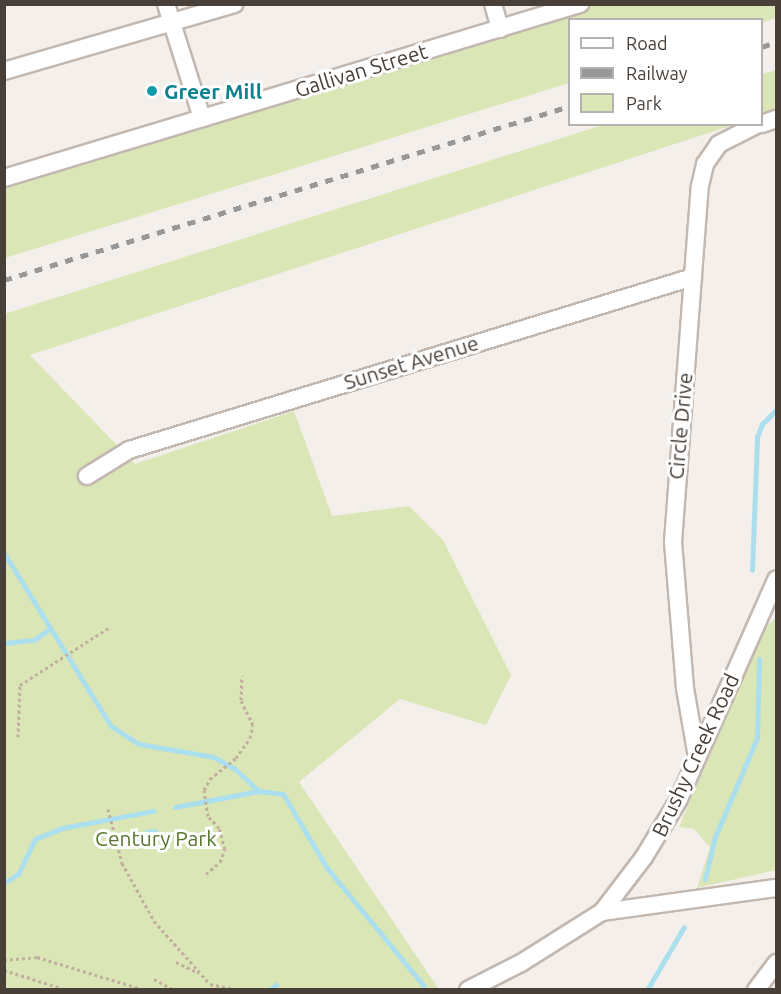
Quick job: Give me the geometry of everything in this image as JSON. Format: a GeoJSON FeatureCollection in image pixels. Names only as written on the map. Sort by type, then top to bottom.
{"type":"FeatureCollection","features":[{"type":"Feature","properties":{"kind":"street"},"geometry":{"type":"LineString","coordinates":[[166,4],[202,118]]}},
{"type":"Feature","properties":{"kind":"street"},"geometry":{"type":"LineString","coordinates":[[4,71],[172,24],[234,4]]}},
{"type":"Feature","properties":{"kind":"street"},"geometry":{"type":"LineString","coordinates":[[493,4],[500,28]]}},
{"type":"Feature","properties":{"kind":"street","name":"Gallivan Street"},"geometry":{"type":"LineString","coordinates":[[4,178],[580,4]]}},
{"type":"Feature","properties":{"kind":"street","name":"Circle Drive"},"geometry":{"type":"LineString","coordinates":[[698,757],[685,688],[673,542],[700,186],[705,164],[729,136],[755,126]]}},
{"type":"Feature","properties":{"kind":"street","name":"Sunset Avenue"},"geometry":{"type":"LineString","coordinates":[[87,476],[129,450],[693,277]]}},
{"type":"Feature","properties":{"kind":"street","name":"Brushy Creek Road"},"geometry":{"type":"LineString","coordinates":[[468,990],[521,963],[602,912],[657,838],[698,757],[775,586]]}},
{"type":"Feature","properties":{"kind":"street"},"geometry":{"type":"LineString","coordinates":[[602,912],[777,888]]}},
{"type":"Feature","properties":{"kind":"street"},"geometry":{"type":"LineString","coordinates":[[756,990],[777,963]]}},
{"type":"Feature","properties":{"kind":"path"},"geometry":{"type":"LineString","coordinates":[[18,737],[20,685],[108,628]]}},
{"type":"Feature","properties":{"kind":"path"},"geometry":{"type":"LineString","coordinates":[[206,874],[220,862],[225,849],[219,828],[208,816],[206,785],[216,773],[236,758],[250,738],[253,724],[241,700],[242,676]]}},
{"type":"Feature","properties":{"kind":"path"},"geometry":{"type":"LineString","coordinates":[[108,809],[122,863],[154,921],[210,984],[239,990]]}},
{"type":"Feature","properties":{"kind":"path"},"geometry":{"type":"LineString","coordinates":[[4,960],[37,957],[145,990]]}},
{"type":"Feature","properties":{"kind":"path"},"geometry":{"type":"LineString","coordinates":[[176,962],[201,973]]}},
{"type":"Feature","properties":{"kind":"path"},"geometry":{"type":"LineString","coordinates":[[4,970],[67,990]]}},
{"type":"Feature","properties":{"kind":"path"},"geometry":{"type":"LineString","coordinates":[[154,979],[174,990]]}},
{"type":"Feature","properties":{"kind":"green space"},"geometry":{"type":"Polygon","coordinates":[[[595,5],[776,5],[776,18],[763,23],[763,18],[568,18],[568,83],[5,258],[4,177],[595,5]]]}},
{"type":"Feature","properties":{"kind":"green space"},"geometry":{"type":"Polygon","coordinates":[[[776,70],[776,110],[763,115],[763,74],[776,70]]]}},
{"type":"Feature","properties":{"kind":"green space","name":"Century Park"},"geometry":{"type":"Polygon","coordinates":[[[600,126],[730,126],[30,355],[135,464],[294,411],[332,516],[409,506],[443,540],[511,675],[486,725],[400,699],[299,782],[438,988],[5,989],[4,314],[600,126]]]}},
{"type":"Feature","properties":{"kind":"green space"},"geometry":{"type":"Polygon","coordinates":[[[776,617],[776,870],[697,888],[710,847],[694,829],[679,827],[764,630],[776,617]]]}},
{"type":"Feature","properties":{"kind":"water"},"geometry":{"type":"Polygon","coordinates":[[[157,829],[159,835],[126,849],[123,846],[127,837],[157,829]]]}},
{"type":"Feature","properties":{"kind":"waterway"},"geometry":{"type":"LineString","coordinates":[[752,570],[757,437],[762,424],[776,410]]}},
{"type":"Feature","properties":{"kind":"waterway"},"geometry":{"type":"LineString","coordinates":[[4,553],[111,726],[139,744],[214,757],[235,769],[259,791],[283,794],[327,868],[424,986]]}},
{"type":"Feature","properties":{"kind":"waterway"},"geometry":{"type":"LineString","coordinates":[[4,643],[34,640],[49,629]]}},
{"type":"Feature","properties":{"kind":"waterway"},"geometry":{"type":"LineString","coordinates":[[705,879],[715,837],[757,738],[759,659]]}},
{"type":"Feature","properties":{"kind":"waterway"},"geometry":{"type":"LineString","coordinates":[[175,807],[259,791]]}},
{"type":"Feature","properties":{"kind":"waterway"},"geometry":{"type":"LineString","coordinates":[[4,883],[18,874],[35,839],[62,828],[153,811]]}},
{"type":"Feature","properties":{"kind":"waterway"},"geometry":{"type":"LineString","coordinates":[[647,990],[684,927]]}},
{"type":"Feature","properties":{"kind":"waterway"},"geometry":{"type":"LineString","coordinates":[[269,990],[276,985]]}},
{"type":"Feature","properties":{"kind":"railway"},"geometry":{"type":"LineString","coordinates":[[763,47],[776,42]]}},
{"type":"Feature","properties":{"kind":"railway"},"geometry":{"type":"LineString","coordinates":[[4,280],[568,107]]}},
{"type":"Feature","properties":{"kind":"place","name":"Greer Mill"},"geometry":{"type":"Point","coordinates":[152,91]}}]}
